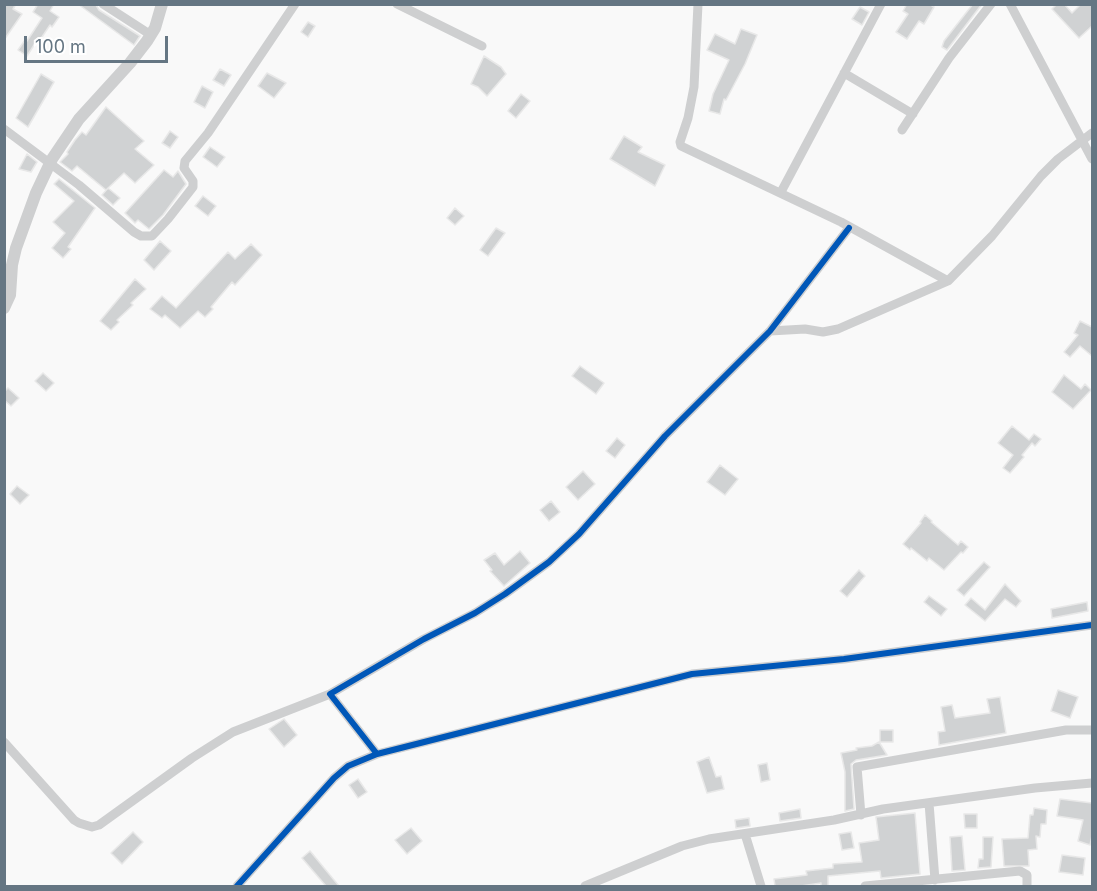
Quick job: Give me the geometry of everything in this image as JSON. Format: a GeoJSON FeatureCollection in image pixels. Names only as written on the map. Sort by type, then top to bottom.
{"type":"FeatureCollection","features":[{"type":"Feature","properties":{"kind":"street"},"geometry":{"type":"LineString","coordinates":[[104,4],[151,35]]}},
{"type":"Feature","properties":{"kind":"street"},"geometry":{"type":"LineString","coordinates":[[4,308],[10,295],[12,265],[16,248],[36,193],[50,164],[79,119],[130,63],[151,35],[162,4]]}},
{"type":"Feature","properties":{"kind":"street"},"geometry":{"type":"LineString","coordinates":[[4,129],[79,185],[134,232],[141,236],[152,236],[193,187],[193,181],[184,168],[185,161],[208,133],[295,4]]}},
{"type":"Feature","properties":{"kind":"street"},"geometry":{"type":"LineString","coordinates":[[397,4],[482,45]]}},
{"type":"Feature","properties":{"kind":"street"},"geometry":{"type":"LineString","coordinates":[[698,4],[693,87],[688,118],[680,144],[683,148],[781,192],[948,281]]}},
{"type":"Feature","properties":{"kind":"street"},"geometry":{"type":"LineString","coordinates":[[781,192],[881,4]]}},
{"type":"Feature","properties":{"kind":"street"},"geometry":{"type":"LineString","coordinates":[[902,130],[949,58],[991,4]]}},
{"type":"Feature","properties":{"kind":"street"},"geometry":{"type":"LineString","coordinates":[[1010,4],[1092,159]]}},
{"type":"Feature","properties":{"kind":"street"},"geometry":{"type":"LineString","coordinates":[[844,73],[913,114]]}},
{"type":"Feature","properties":{"kind":"street"},"geometry":{"type":"LineString","coordinates":[[770,331],[805,329],[823,332],[838,329],[948,281],[1011,215],[1041,176],[1058,159],[1092,133]]}},
{"type":"Feature","properties":{"kind":"street"},"geometry":{"type":"LineString","coordinates":[[4,742],[74,820],[79,824],[92,827],[99,825],[192,758],[234,732],[330,694],[424,639],[475,613],[506,594],[549,562],[579,534],[665,436],[770,331],[849,228]]}},
{"type":"Feature","properties":{"kind":"street"},"geometry":{"type":"LineString","coordinates":[[237,886],[334,778],[348,766],[376,754],[688,675],[844,659],[1092,625]]}},
{"type":"Feature","properties":{"kind":"street"},"geometry":{"type":"LineString","coordinates":[[330,694],[376,754]]}},
{"type":"Feature","properties":{"kind":"street"},"geometry":{"type":"LineString","coordinates":[[861,814],[857,766],[1066,730],[1092,730]]}},
{"type":"Feature","properties":{"kind":"street"},"geometry":{"type":"LineString","coordinates":[[585,886],[682,846],[709,839],[883,809],[1035,788],[1092,783]]}},
{"type":"Feature","properties":{"kind":"street"},"geometry":{"type":"LineString","coordinates":[[929,803],[934,880]]}},
{"type":"Feature","properties":{"kind":"street"},"geometry":{"type":"LineString","coordinates":[[745,834],[760,886]]}},
{"type":"Feature","properties":{"kind":"street"},"geometry":{"type":"LineString","coordinates":[[865,886],[1022,871],[1027,875],[1027,886]]}},
{"type":"Feature","properties":{"kind":"building"},"geometry":{"type":"Polygon","coordinates":[[[4,4],[16,4],[13,9],[22,14],[4,40],[4,4]]]}},
{"type":"Feature","properties":{"kind":"building"},"geometry":{"type":"Polygon","coordinates":[[[38,4],[54,4],[50,11],[59,17],[52,27],[50,25],[38,43],[36,42],[27,56],[18,50],[42,18],[33,12],[38,4]]]}},
{"type":"Feature","properties":{"kind":"building"},"geometry":{"type":"Polygon","coordinates":[[[78,4],[96,5],[99,10],[140,36],[134,45],[78,4]]]}},
{"type":"Feature","properties":{"kind":"building"},"geometry":{"type":"Polygon","coordinates":[[[907,4],[929,4],[934,7],[924,24],[919,21],[907,39],[896,32],[908,14],[903,11],[907,4]]]}},
{"type":"Feature","properties":{"kind":"building"},"geometry":{"type":"Polygon","coordinates":[[[973,4],[982,4],[947,50],[942,47],[944,41],[973,4]]]}},
{"type":"Feature","properties":{"kind":"building"},"geometry":{"type":"Polygon","coordinates":[[[1057,4],[1064,4],[1072,13],[1081,4],[1092,4],[1092,26],[1079,38],[1052,9],[1057,4]]]}},
{"type":"Feature","properties":{"kind":"building"},"geometry":{"type":"Polygon","coordinates":[[[860,7],[869,12],[862,25],[852,19],[860,7]]]}},
{"type":"Feature","properties":{"kind":"building"},"geometry":{"type":"Polygon","coordinates":[[[308,22],[315,26],[308,37],[301,32],[308,22]]]}},
{"type":"Feature","properties":{"kind":"building"},"geometry":{"type":"Polygon","coordinates":[[[741,29],[757,35],[745,64],[726,100],[724,99],[720,114],[709,111],[713,94],[729,60],[707,50],[715,34],[735,44],[741,29]]]}},
{"type":"Feature","properties":{"kind":"building"},"geometry":{"type":"Polygon","coordinates":[[[484,56],[501,67],[506,74],[487,96],[471,84],[484,56]]]}},
{"type":"Feature","properties":{"kind":"building"},"geometry":{"type":"Polygon","coordinates":[[[220,69],[231,75],[224,86],[213,80],[220,69]]]}},
{"type":"Feature","properties":{"kind":"building"},"geometry":{"type":"Polygon","coordinates":[[[267,73],[286,83],[274,98],[258,86],[267,73]]]}},
{"type":"Feature","properties":{"kind":"building"},"geometry":{"type":"Polygon","coordinates":[[[41,74],[54,82],[28,127],[16,118],[41,74]]]}},
{"type":"Feature","properties":{"kind":"building"},"geometry":{"type":"Polygon","coordinates":[[[202,86],[213,92],[205,108],[194,102],[202,86]]]}},
{"type":"Feature","properties":{"kind":"building"},"geometry":{"type":"Polygon","coordinates":[[[521,94],[530,101],[516,118],[508,111],[521,94]]]}},
{"type":"Feature","properties":{"kind":"building"},"geometry":{"type":"Polygon","coordinates":[[[106,107],[144,141],[135,149],[154,165],[135,183],[124,173],[106,190],[77,166],[72,171],[60,162],[82,132],[86,135],[106,107]]]}},
{"type":"Feature","properties":{"kind":"building"},"geometry":{"type":"Polygon","coordinates":[[[170,131],[178,137],[170,148],[162,143],[170,131]]]}},
{"type":"Feature","properties":{"kind":"building"},"geometry":{"type":"Polygon","coordinates":[[[624,136],[642,147],[638,152],[665,165],[655,186],[610,159],[624,136]]]}},
{"type":"Feature","properties":{"kind":"building"},"geometry":{"type":"Polygon","coordinates":[[[210,147],[225,157],[217,167],[203,157],[210,147]]]}},
{"type":"Feature","properties":{"kind":"building"},"geometry":{"type":"Polygon","coordinates":[[[27,154],[37,162],[31,172],[19,169],[27,154]]]}},
{"type":"Feature","properties":{"kind":"building"},"geometry":{"type":"Polygon","coordinates":[[[164,170],[173,177],[178,171],[186,184],[163,215],[149,229],[138,220],[135,223],[125,213],[164,170]]]}},
{"type":"Feature","properties":{"kind":"building"},"geometry":{"type":"Polygon","coordinates":[[[59,179],[95,208],[68,247],[71,249],[63,258],[52,248],[65,233],[53,222],[74,201],[54,184],[59,179]]]}},
{"type":"Feature","properties":{"kind":"building"},"geometry":{"type":"Polygon","coordinates":[[[108,188],[120,198],[113,205],[102,195],[108,188]]]}},
{"type":"Feature","properties":{"kind":"building"},"geometry":{"type":"Polygon","coordinates":[[[203,196],[216,206],[208,216],[195,206],[203,196]]]}},
{"type":"Feature","properties":{"kind":"building"},"geometry":{"type":"Polygon","coordinates":[[[455,208],[464,216],[455,225],[447,218],[455,208]]]}},
{"type":"Feature","properties":{"kind":"building"},"geometry":{"type":"Polygon","coordinates":[[[496,228],[505,233],[488,256],[480,250],[496,228]]]}},
{"type":"Feature","properties":{"kind":"building"},"geometry":{"type":"Polygon","coordinates":[[[160,241],[171,251],[154,270],[144,260],[160,241]]]}},
{"type":"Feature","properties":{"kind":"building"},"geometry":{"type":"Polygon","coordinates":[[[251,244],[262,255],[235,285],[232,282],[205,317],[198,311],[180,328],[165,315],[162,318],[150,309],[162,296],[176,308],[228,252],[235,259],[251,244]]]}},
{"type":"Feature","properties":{"kind":"building"},"geometry":{"type":"Polygon","coordinates":[[[135,279],[146,289],[131,303],[133,305],[117,320],[119,322],[111,330],[100,321],[135,279]]]}},
{"type":"Feature","properties":{"kind":"building"},"geometry":{"type":"Polygon","coordinates":[[[1080,321],[1092,327],[1092,356],[1080,346],[1070,357],[1064,352],[1078,335],[1074,333],[1080,321]]]}},
{"type":"Feature","properties":{"kind":"building"},"geometry":{"type":"Polygon","coordinates":[[[580,366],[604,383],[596,394],[572,376],[580,366]]]}},
{"type":"Feature","properties":{"kind":"building"},"geometry":{"type":"Polygon","coordinates":[[[43,373],[54,383],[46,391],[35,381],[43,373]]]}},
{"type":"Feature","properties":{"kind":"building"},"geometry":{"type":"Polygon","coordinates":[[[1064,375],[1081,389],[1085,384],[1091,390],[1073,409],[1052,392],[1064,375]]]}},
{"type":"Feature","properties":{"kind":"building"},"geometry":{"type":"Polygon","coordinates":[[[8,388],[19,398],[11,406],[4,400],[4,392],[8,388]]]}},
{"type":"Feature","properties":{"kind":"building"},"geometry":{"type":"Polygon","coordinates":[[[1012,426],[1029,440],[1034,434],[1041,439],[1035,446],[1032,443],[1022,455],[1024,457],[1010,473],[1003,468],[1013,455],[998,443],[1012,426]]]}},
{"type":"Feature","properties":{"kind":"building"},"geometry":{"type":"Polygon","coordinates":[[[617,438],[625,445],[615,458],[606,451],[617,438]]]}},
{"type":"Feature","properties":{"kind":"building"},"geometry":{"type":"Polygon","coordinates":[[[720,465],[738,479],[725,495],[707,482],[720,465]]]}},
{"type":"Feature","properties":{"kind":"building"},"geometry":{"type":"Polygon","coordinates":[[[583,471],[595,484],[578,500],[566,487],[583,471]]]}},
{"type":"Feature","properties":{"kind":"building"},"geometry":{"type":"Polygon","coordinates":[[[17,486],[29,495],[20,504],[10,494],[17,486]]]}},
{"type":"Feature","properties":{"kind":"building"},"geometry":{"type":"Polygon","coordinates":[[[551,501],[560,512],[549,521],[540,510],[551,501]]]}},
{"type":"Feature","properties":{"kind":"building"},"geometry":{"type":"Polygon","coordinates":[[[925,515],[958,545],[961,541],[968,547],[944,570],[929,558],[927,561],[903,544],[925,515]]]}},
{"type":"Feature","properties":{"kind":"building"},"geometry":{"type":"Polygon","coordinates":[[[520,551],[530,563],[504,586],[490,571],[492,570],[484,560],[495,553],[504,565],[520,551]]]}},
{"type":"Feature","properties":{"kind":"building"},"geometry":{"type":"Polygon","coordinates":[[[984,562],[990,567],[964,596],[957,590],[984,562]]]}},
{"type":"Feature","properties":{"kind":"building"},"geometry":{"type":"Polygon","coordinates":[[[859,570],[865,576],[847,597],[840,591],[859,570]]]}},
{"type":"Feature","properties":{"kind":"building"},"geometry":{"type":"Polygon","coordinates":[[[1005,584],[1021,601],[1016,607],[1005,599],[985,621],[965,605],[971,598],[985,610],[1005,584]]]}},
{"type":"Feature","properties":{"kind":"building"},"geometry":{"type":"Polygon","coordinates":[[[929,596],[947,609],[941,616],[924,602],[929,596]]]}},
{"type":"Feature","properties":{"kind":"building"},"geometry":{"type":"Polygon","coordinates":[[[1087,602],[1088,611],[1052,618],[1051,609],[1087,602]]]}},
{"type":"Feature","properties":{"kind":"building"},"geometry":{"type":"Polygon","coordinates":[[[1058,690],[1078,697],[1070,718],[1051,711],[1058,690]]]}},
{"type":"Feature","properties":{"kind":"building"},"geometry":{"type":"Polygon","coordinates":[[[1000,697],[1006,733],[939,745],[938,732],[945,731],[941,707],[952,705],[955,718],[990,713],[987,699],[1000,697]]]}},
{"type":"Feature","properties":{"kind":"building"},"geometry":{"type":"Polygon","coordinates":[[[284,719],[297,735],[284,747],[269,729],[284,719]]]}},
{"type":"Feature","properties":{"kind":"building"},"geometry":{"type":"Polygon","coordinates":[[[880,730],[893,730],[893,742],[880,742],[880,730]]]}},
{"type":"Feature","properties":{"kind":"building"},"geometry":{"type":"Polygon","coordinates":[[[879,742],[887,755],[856,760],[851,764],[854,809],[845,811],[845,772],[841,753],[872,746],[879,742]]]}},
{"type":"Feature","properties":{"kind":"building"},"geometry":{"type":"Polygon","coordinates":[[[709,757],[716,777],[721,776],[724,789],[707,793],[697,762],[709,757]]]}},
{"type":"Feature","properties":{"kind":"building"},"geometry":{"type":"Polygon","coordinates":[[[767,763],[770,780],[761,782],[758,765],[767,763]]]}},
{"type":"Feature","properties":{"kind":"building"},"geometry":{"type":"Polygon","coordinates":[[[358,779],[367,792],[358,798],[349,785],[358,779]]]}},
{"type":"Feature","properties":{"kind":"building"},"geometry":{"type":"Polygon","coordinates":[[[1060,799],[1092,803],[1090,845],[1078,841],[1083,820],[1057,816],[1060,799]]]}},
{"type":"Feature","properties":{"kind":"building"},"geometry":{"type":"Polygon","coordinates":[[[1034,808],[1047,810],[1046,824],[1041,824],[1040,837],[1036,836],[1037,849],[1028,850],[1029,866],[1004,866],[1002,839],[1028,838],[1030,815],[1033,815],[1034,808]]]}},
{"type":"Feature","properties":{"kind":"building"},"geometry":{"type":"Polygon","coordinates":[[[800,809],[801,818],[780,821],[779,813],[800,809]]]}},
{"type":"Feature","properties":{"kind":"building"},"geometry":{"type":"Polygon","coordinates":[[[915,813],[920,874],[881,878],[880,871],[828,876],[828,886],[821,886],[821,883],[775,886],[774,879],[807,875],[806,871],[833,868],[833,864],[862,862],[859,843],[879,840],[876,817],[915,813]]]}},
{"type":"Feature","properties":{"kind":"building"},"geometry":{"type":"Polygon","coordinates":[[[964,814],[977,814],[977,828],[965,828],[964,814]]]}},
{"type":"Feature","properties":{"kind":"building"},"geometry":{"type":"Polygon","coordinates":[[[749,818],[750,826],[736,828],[735,820],[749,818]]]}},
{"type":"Feature","properties":{"kind":"building"},"geometry":{"type":"Polygon","coordinates":[[[411,828],[422,841],[407,854],[395,840],[411,828]]]}},
{"type":"Feature","properties":{"kind":"building"},"geometry":{"type":"Polygon","coordinates":[[[133,832],[143,842],[122,864],[111,853],[133,832]]]}},
{"type":"Feature","properties":{"kind":"building"},"geometry":{"type":"Polygon","coordinates":[[[851,832],[854,848],[842,850],[839,834],[851,832]]]}},
{"type":"Feature","properties":{"kind":"building"},"geometry":{"type":"Polygon","coordinates":[[[962,836],[965,870],[952,871],[950,837],[962,836]]]}},
{"type":"Feature","properties":{"kind":"building"},"geometry":{"type":"Polygon","coordinates":[[[983,837],[993,837],[991,867],[978,868],[979,859],[983,859],[983,837]]]}},
{"type":"Feature","properties":{"kind":"building"},"geometry":{"type":"Polygon","coordinates":[[[310,851],[339,886],[326,886],[302,858],[310,851]]]}},
{"type":"Feature","properties":{"kind":"building"},"geometry":{"type":"Polygon","coordinates":[[[1062,855],[1085,858],[1083,875],[1059,872],[1062,855]]]}},
{"type":"Feature","properties":{"kind":"cycle path"},"geometry":{"type":"LineString","coordinates":[[377,754],[330,694],[424,639],[475,613],[549,562],[579,534],[665,436],[770,331],[849,228]]}},
{"type":"Feature","properties":{"kind":"cycle path"},"geometry":{"type":"LineString","coordinates":[[237,886],[334,778],[348,766],[377,754],[692,674],[844,659],[1092,625]]}}]}
